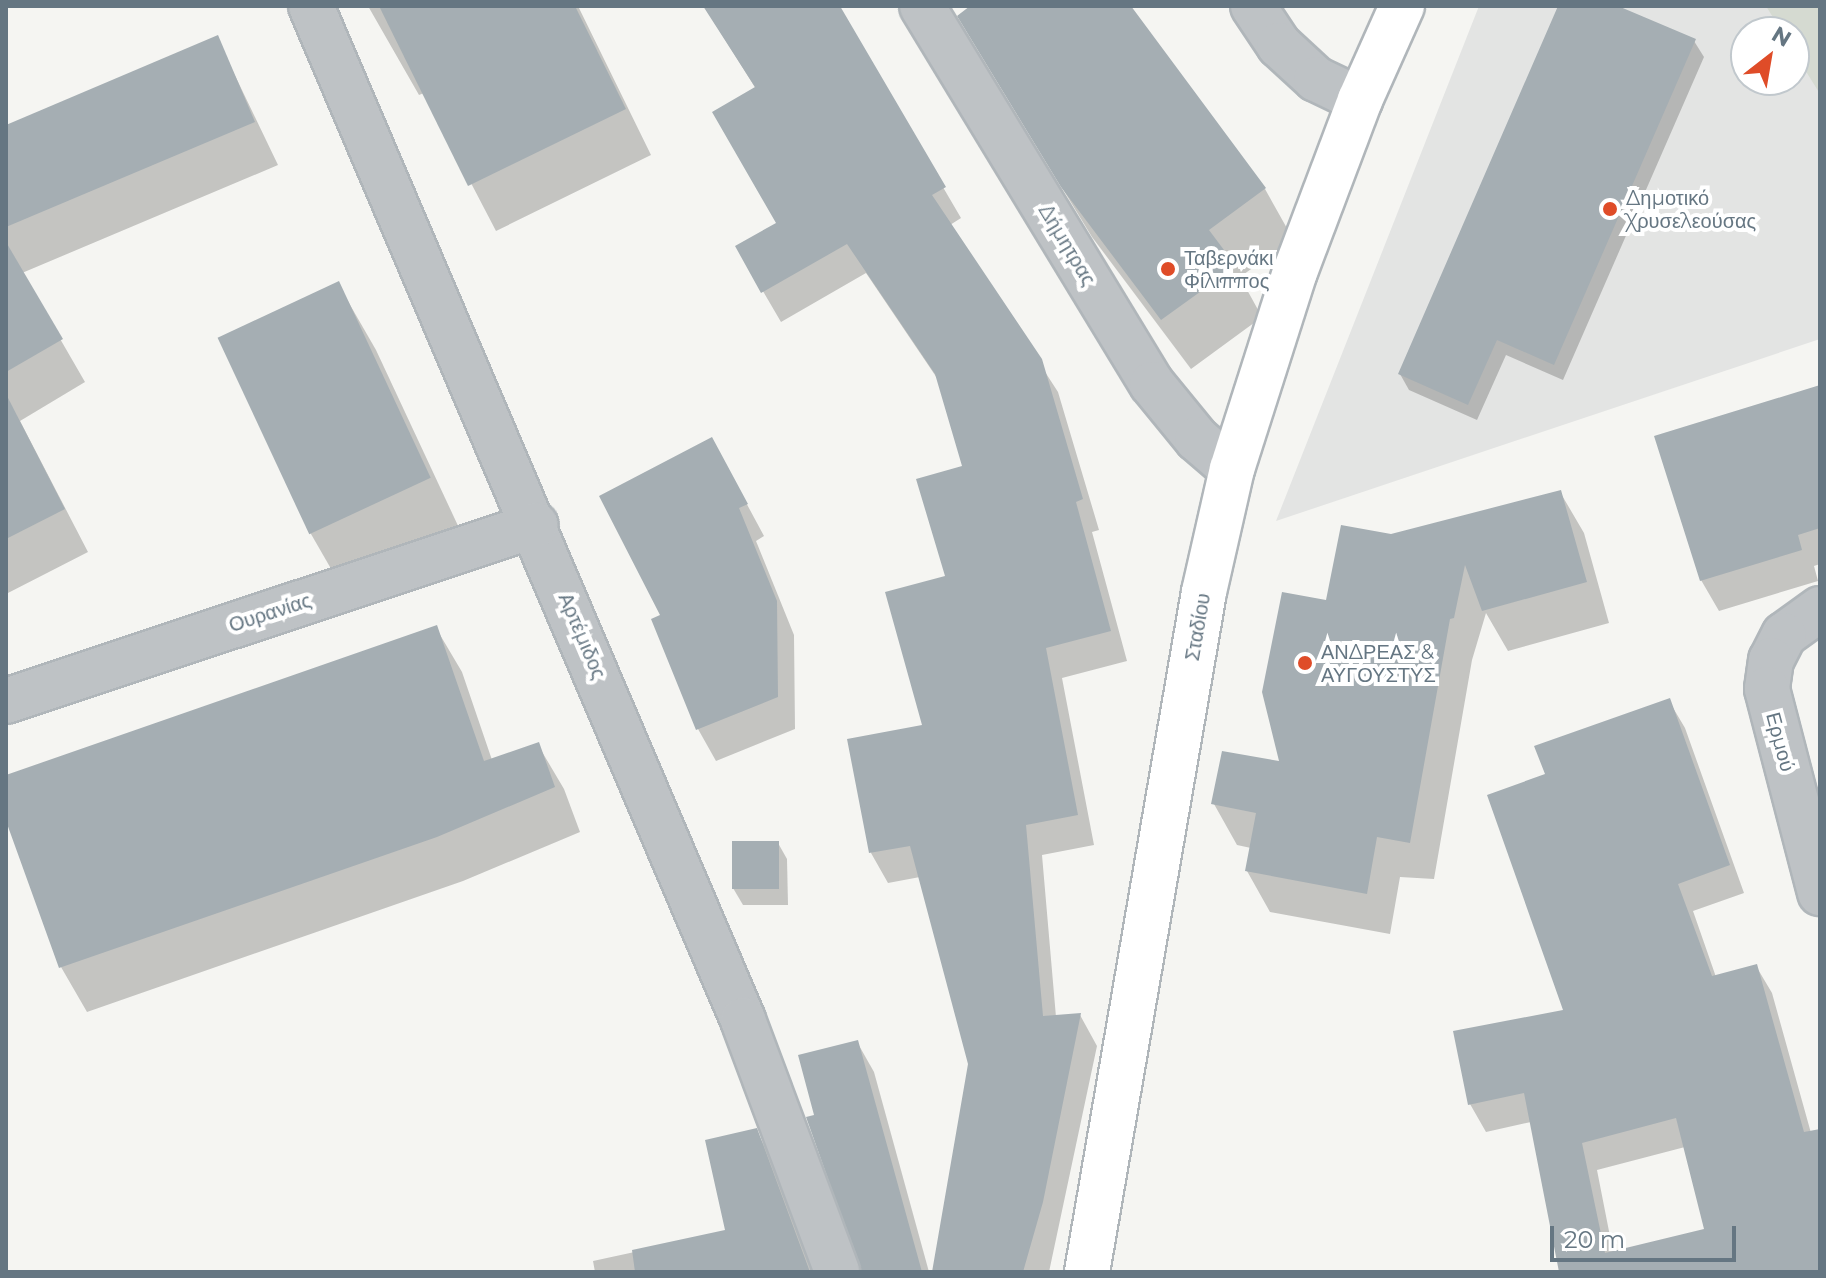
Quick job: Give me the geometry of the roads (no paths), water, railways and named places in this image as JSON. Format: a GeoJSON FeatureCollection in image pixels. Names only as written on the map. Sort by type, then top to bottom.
{"type":"FeatureCollection","features":[{"type":"Feature","properties":{"kind":"main road","name":"Σταδίου"},"geometry":{"type":"LineString","coordinates":[[1087,1272],[1204,592],[1232,469],[1295,272],[1360,100],[1402,6]]}},
{"type":"Feature","properties":{"kind":"street","name":"Αρτέμιδος"},"geometry":{"type":"LineString","coordinates":[[311,6],[535,525],[743,1020],[837,1272]]}},
{"type":"Feature","properties":{"kind":"street","name":"Δήμητρας"},"geometry":{"type":"LineString","coordinates":[[922,6],[1152,384],[1197,439],[1232,469]]}},
{"type":"Feature","properties":{"kind":"street"},"geometry":{"type":"LineString","coordinates":[[1253,6],[1279,45],[1316,79],[1360,100]]}},
{"type":"Feature","properties":{"kind":"street","name":"Ουρανίας"},"geometry":{"type":"LineString","coordinates":[[6,701],[535,525]]}},
{"type":"Feature","properties":{"kind":"street","name":"Ερμού"},"geometry":{"type":"LineString","coordinates":[[1820,609],[1784,635],[1771,660],[1767,689],[1820,893]]}},
{"type":"Feature","properties":{"kind":"place","name":"Δημοτικό Χρυσελεούσας"},"geometry":{"type":"Point","coordinates":[1610,209]}},
{"type":"Feature","properties":{"kind":"place","name":"Ταβερνάκι Φίλιππος"},"geometry":{"type":"Point","coordinates":[1168,269]}},
{"type":"Feature","properties":{"kind":"place","name":"ΑΝΔΡΕΑΣ & ΑΥΓΟΥΣΤΥΣ"},"geometry":{"type":"Point","coordinates":[1305,663]}}]}
